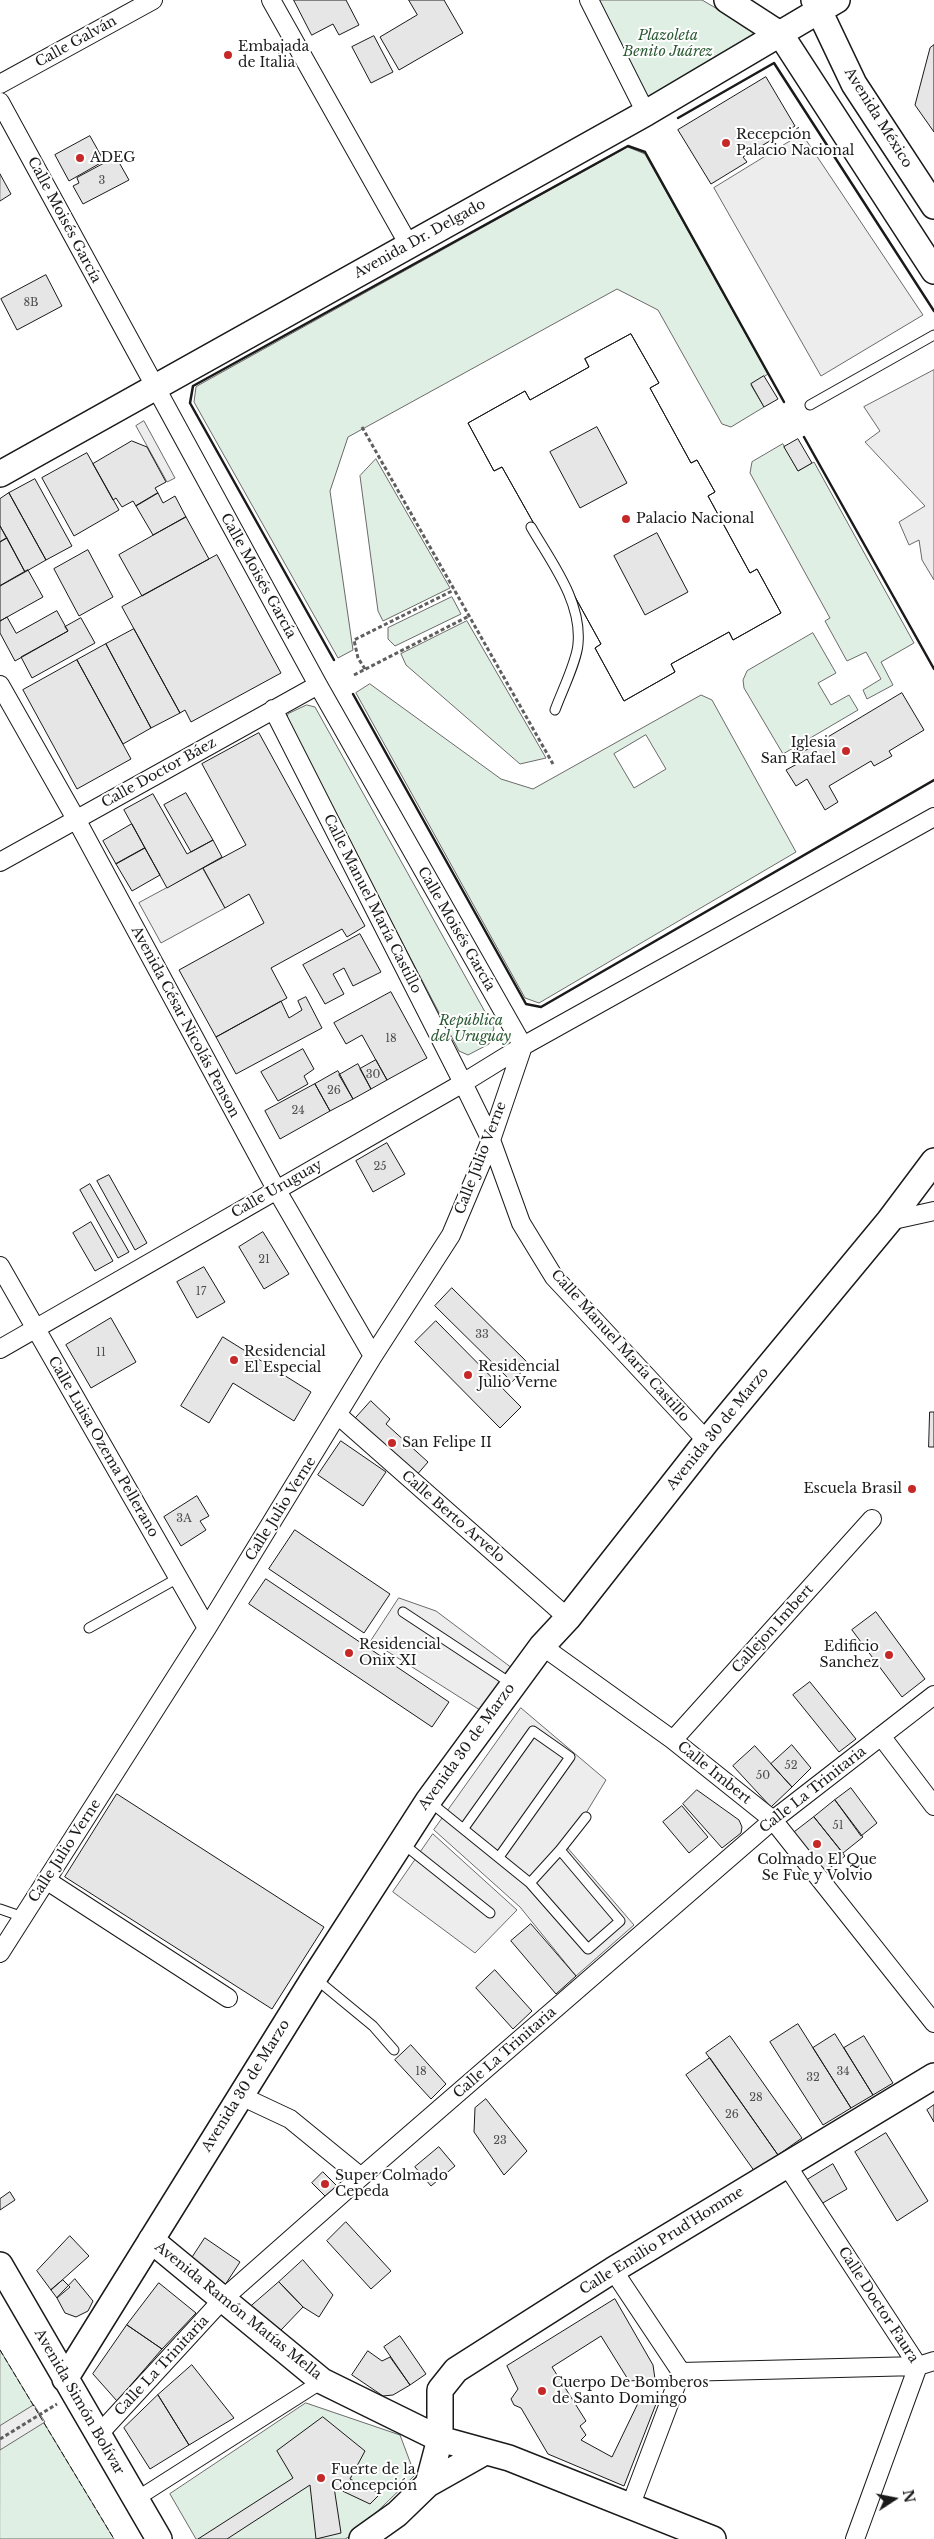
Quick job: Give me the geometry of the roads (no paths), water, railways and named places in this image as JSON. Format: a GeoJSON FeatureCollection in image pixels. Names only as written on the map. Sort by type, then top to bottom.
{"type":"FeatureCollection","features":[{"type":"Feature","properties":{"kind":"main road"},"geometry":{"type":"LineString","coordinates":[[727,0],[781,35],[934,271]]}},
{"type":"Feature","properties":{"kind":"main road","name":"Avenida Dr. Delgado"},"geometry":{"type":"LineString","coordinates":[[0,474],[646,113],[781,35],[823,4]]}},
{"type":"Feature","properties":{"kind":"main road","name":"Avenida México"},"geometry":{"type":"LineString","coordinates":[[823,4],[854,84],[934,206]]}},
{"type":"Feature","properties":{"kind":"main road","name":"Avenida 30 de Marzo"},"geometry":{"type":"LineString","coordinates":[[69,2386],[151,2240],[314,1978],[428,1801],[512,1684],[542,1646],[568,1618],[707,1441],[889,1221],[934,1161]]}},
{"type":"Feature","properties":{"kind":"main road","name":"Calle Emilio Prud'Homme"},"geometry":{"type":"LineString","coordinates":[[428,2484],[440,2439],[440,2390],[456,2370],[613,2270],[934,2076]]}},
{"type":"Feature","properties":{"kind":"main road","name":"Avenida Ramón Matías Mella"},"geometry":{"type":"LineString","coordinates":[[151,2240],[322,2380],[440,2439],[483,2453],[509,2458],[713,2539]]}},
{"type":"Feature","properties":{"kind":"main road","name":"Avenida Simón Bolívar"},"geometry":{"type":"LineString","coordinates":[[4,2276],[159,2539]]}},
{"type":"Feature","properties":{"kind":"main road"},"geometry":{"type":"LineString","coordinates":[[362,2539],[397,2514],[428,2484],[483,2453]]}},
{"type":"Feature","properties":{"kind":"street","name":"Calle Galván"},"geometry":{"type":"LineString","coordinates":[[0,84],[153,0]]}},
{"type":"Feature","properties":{"kind":"street"},"geometry":{"type":"LineString","coordinates":[[271,0],[409,245]]}},
{"type":"Feature","properties":{"kind":"street"},"geometry":{"type":"LineString","coordinates":[[589,0],[646,113]]}},
{"type":"Feature","properties":{"kind":"street","name":"Calle Moisés García"},"geometry":{"type":"LineString","coordinates":[[0,102],[318,685],[523,1046]]}},
{"type":"Feature","properties":{"kind":"street","name":"Avenida César Nicolás Penson"},"geometry":{"type":"LineString","coordinates":[[0,685],[76,819],[276,1189],[374,1356]]}},
{"type":"Feature","properties":{"kind":"street","name":"Calle Doctor Báez"},"geometry":{"type":"LineString","coordinates":[[0,862],[318,685]]}},
{"type":"Feature","properties":{"kind":"street","name":"Calle Manuel María Castillo"},"geometry":{"type":"LineString","coordinates":[[273,709],[491,1140],[521,1223],[554,1277],[707,1441]]}},
{"type":"Feature","properties":{"kind":"street","name":"Calle Uruguay"},"geometry":{"type":"LineString","coordinates":[[0,1349],[463,1083],[523,1046],[934,817]]}},
{"type":"Feature","properties":{"kind":"street","name":"Calle Julio Verne"},"geometry":{"type":"LineString","coordinates":[[0,1953],[207,1628],[339,1416],[374,1356],[451,1235],[491,1140],[523,1046]]}},
{"type":"Feature","properties":{"kind":"street"},"geometry":{"type":"LineString","coordinates":[[889,1221],[934,1211]]}},
{"type":"Feature","properties":{"kind":"street","name":"Calle Luisa Ozema Pellerano"},"geometry":{"type":"LineString","coordinates":[[0,1266],[207,1628]]}},
{"type":"Feature","properties":{"kind":"street","name":"Calle Berto Arvelo"},"geometry":{"type":"LineString","coordinates":[[339,1416],[568,1618]]}},
{"type":"Feature","properties":{"kind":"street","name":"Callejon Imbert"},"geometry":{"type":"LineString","coordinates":[[673,1740],[872,1519]]}},
{"type":"Feature","properties":{"kind":"street","name":"Calle Imbert"},"geometry":{"type":"LineString","coordinates":[[542,1646],[673,1740],[773,1820],[934,2024]]}},
{"type":"Feature","properties":{"kind":"street","name":"Calle La Trinitaria"},"geometry":{"type":"LineString","coordinates":[[98,2435],[224,2298],[773,1820],[934,1695]]}},
{"type":"Feature","properties":{"kind":"street"},"geometry":{"type":"LineString","coordinates":[[881,1736],[934,1806]]}},
{"type":"Feature","properties":{"kind":"street"},"geometry":{"type":"LineString","coordinates":[[46,1880],[228,1998]]}},
{"type":"Feature","properties":{"kind":"street"},"geometry":{"type":"LineString","coordinates":[[241,2096],[290,2119],[361,2177]]}},
{"type":"Feature","properties":{"kind":"street","name":"Calle Doctor Faura"},"geometry":{"type":"LineString","coordinates":[[786,2164],[926,2364],[855,2539]]}},
{"type":"Feature","properties":{"kind":"street"},"geometry":{"type":"LineString","coordinates":[[613,2270],[681,2372]]}},
{"type":"Feature","properties":{"kind":"street"},"geometry":{"type":"LineString","coordinates":[[681,2372],[926,2364]]}},
{"type":"Feature","properties":{"kind":"street"},"geometry":{"type":"LineString","coordinates":[[630,2507],[681,2372]]}},
{"type":"Feature","properties":{"kind":"street"},"geometry":{"type":"LineString","coordinates":[[135,2500],[322,2380]]}},
{"type":"Feature","properties":{"kind":"lane"},"geometry":{"type":"LineString","coordinates":[[810,405],[934,335]]}},
{"type":"Feature","properties":{"kind":"lane"},"geometry":{"type":"LineString","coordinates":[[531,527],[568,593],[576,614],[578,646],[555,710]]}},
{"type":"Feature","properties":{"kind":"lane"},"geometry":{"type":"LineString","coordinates":[[89,1628],[178,1578]]}},
{"type":"Feature","properties":{"kind":"lane"},"geometry":{"type":"LineString","coordinates":[[403,1612],[512,1684]]}},
{"type":"Feature","properties":{"kind":"lane"},"geometry":{"type":"LineString","coordinates":[[464,1828],[532,1731],[570,1757],[499,1857]]}},
{"type":"Feature","properties":{"kind":"lane"},"geometry":{"type":"LineString","coordinates":[[428,1801],[464,1828],[530,1883],[588,1949],[620,1921],[560,1850]]}},
{"type":"Feature","properties":{"kind":"lane"},"geometry":{"type":"LineString","coordinates":[[530,1883],[560,1850],[586,1817]]}},
{"type":"Feature","properties":{"kind":"lane"},"geometry":{"type":"LineString","coordinates":[[401,1842],[490,1912]]}},
{"type":"Feature","properties":{"kind":"lane"},"geometry":{"type":"LineString","coordinates":[[0,1909],[23,1917]]}},
{"type":"Feature","properties":{"kind":"lane"},"geometry":{"type":"LineString","coordinates":[[314,1978],[360,2015],[394,2050]]}},
{"type":"Feature","properties":{"kind":"place","name":"Embajada de Italia"},"geometry":{"type":"Point","coordinates":[228,55]}},
{"type":"Feature","properties":{"kind":"place","name":"Recepción Palacio Nacional"},"geometry":{"type":"Point","coordinates":[726,143]}},
{"type":"Feature","properties":{"kind":"place","name":"ADEG"},"geometry":{"type":"Point","coordinates":[80,158]}},
{"type":"Feature","properties":{"kind":"place","name":"Palacio Nacional"},"geometry":{"type":"Point","coordinates":[626,519]}},
{"type":"Feature","properties":{"kind":"place","name":"Iglesia San Rafael"},"geometry":{"type":"Point","coordinates":[846,751]}},
{"type":"Feature","properties":{"kind":"place","name":"Residencial El Especial"},"geometry":{"type":"Point","coordinates":[234,1360]}},
{"type":"Feature","properties":{"kind":"place","name":"Residencial Julio Verne"},"geometry":{"type":"Point","coordinates":[468,1375]}},
{"type":"Feature","properties":{"kind":"place","name":"San Felipe II"},"geometry":{"type":"Point","coordinates":[392,1443]}},
{"type":"Feature","properties":{"kind":"place","name":"Escuela Brasil"},"geometry":{"type":"Point","coordinates":[912,1489]}},
{"type":"Feature","properties":{"kind":"place","name":"Residencial Onix XI"},"geometry":{"type":"Point","coordinates":[349,1653]}},
{"type":"Feature","properties":{"kind":"place","name":"Edificio Sanchez"},"geometry":{"type":"Point","coordinates":[889,1655]}},
{"type":"Feature","properties":{"kind":"place","name":"Colmado El Que Se Fue y Volvio"},"geometry":{"type":"Point","coordinates":[817,1844]}},
{"type":"Feature","properties":{"kind":"place","name":"Super Colmado Cepeda"},"geometry":{"type":"Point","coordinates":[325,2184]}},
{"type":"Feature","properties":{"kind":"place","name":"Cuerpo De Bomberos de Santo Domingo"},"geometry":{"type":"Point","coordinates":[542,2391]}},
{"type":"Feature","properties":{"kind":"place","name":"Fuerte de la Concepción"},"geometry":{"type":"Point","coordinates":[321,2478]}},
{"type":"Feature","properties":{"kind":"park label","name":"Plazoleta Benito Juárez"},"geometry":{"type":"Point","coordinates":[668,44]}},
{"type":"Feature","properties":{"kind":"park label","name":"República del Uruguay"},"geometry":{"type":"Point","coordinates":[471,1030]}}]}
